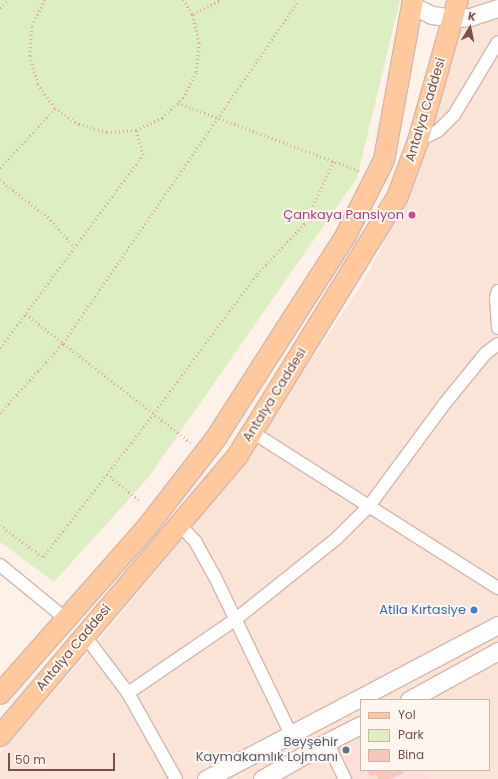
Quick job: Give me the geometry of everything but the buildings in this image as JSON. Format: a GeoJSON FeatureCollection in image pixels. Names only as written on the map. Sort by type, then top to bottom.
{"type":"FeatureCollection","features":[{"type":"Feature","properties":{"kind":"main road"},"geometry":{"type":"LineString","coordinates":[[412,2],[432,15],[456,9],[470,16],[498,8]]}},
{"type":"Feature","properties":{"kind":"main road","name":"Antalya Caddesi"},"geometry":{"type":"LineString","coordinates":[[0,694],[148,526],[216,438],[345,237],[384,160],[412,2]]}},
{"type":"Feature","properties":{"kind":"main road","name":"Antalya Caddesi"},"geometry":{"type":"LineString","coordinates":[[0,736],[238,455],[397,198],[418,141],[456,9]]}},
{"type":"Feature","properties":{"kind":"main road"},"geometry":{"type":"LineString","coordinates":[[206,779],[498,625]]}},
{"type":"Feature","properties":{"kind":"main road"},"geometry":{"type":"LineString","coordinates":[[411,699],[498,651]]}},
{"type":"Feature","properties":{"kind":"main road"},"geometry":{"type":"LineString","coordinates":[[262,779],[327,742],[360,726]]}},
{"type":"Feature","properties":{"kind":"street"},"geometry":{"type":"LineString","coordinates":[[418,141],[438,131],[454,115],[498,42]]}},
{"type":"Feature","properties":{"kind":"street"},"geometry":{"type":"LineString","coordinates":[[498,291],[496,298],[498,328]]}},
{"type":"Feature","properties":{"kind":"street"},"geometry":{"type":"LineString","coordinates":[[128,693],[236,619],[337,538],[368,506],[446,402],[485,354],[498,344]]}},
{"type":"Feature","properties":{"kind":"street"},"geometry":{"type":"LineString","coordinates":[[252,432],[498,588]]}},
{"type":"Feature","properties":{"kind":"street"},"geometry":{"type":"LineString","coordinates":[[179,524],[195,541],[205,557],[291,734]]}},
{"type":"Feature","properties":{"kind":"street"},"geometry":{"type":"LineString","coordinates":[[0,565],[66,619]]}},
{"type":"Feature","properties":{"kind":"street"},"geometry":{"type":"LineString","coordinates":[[85,636],[128,693],[176,779]]}},
{"type":"Feature","properties":{"kind":"street"},"geometry":{"type":"LineString","coordinates":[[327,742],[345,779]]}},
{"type":"Feature","properties":{"kind":"path"},"geometry":{"type":"LineString","coordinates":[[0,8],[8,0]]}},
{"type":"Feature","properties":{"kind":"path"},"geometry":{"type":"LineString","coordinates":[[45,0],[32,27],[30,56],[38,84],[55,108],[79,124],[107,132],[136,130],[162,118],[183,98],[196,72],[199,43],[192,14],[184,0]]}},
{"type":"Feature","properties":{"kind":"path"},"geometry":{"type":"LineString","coordinates":[[192,14],[220,0]]}},
{"type":"Feature","properties":{"kind":"path"},"geometry":{"type":"LineString","coordinates":[[0,413],[63,343],[299,0]]}},
{"type":"Feature","properties":{"kind":"path"},"geometry":{"type":"LineString","coordinates":[[178,103],[334,160],[375,178]]}},
{"type":"Feature","properties":{"kind":"path"},"geometry":{"type":"LineString","coordinates":[[0,168],[55,108]]}},
{"type":"Feature","properties":{"kind":"path"},"geometry":{"type":"LineString","coordinates":[[0,348],[143,154],[136,130]]}},
{"type":"Feature","properties":{"kind":"path"},"geometry":{"type":"LineString","coordinates":[[0,525],[43,557],[153,414],[257,274],[304,224],[334,160]]}},
{"type":"Feature","properties":{"kind":"path"},"geometry":{"type":"LineString","coordinates":[[0,180],[48,217],[74,246]]}},
{"type":"Feature","properties":{"kind":"path"},"geometry":{"type":"LineString","coordinates":[[26,314],[153,414],[205,452]]}},
{"type":"Feature","properties":{"kind":"path"},"geometry":{"type":"LineString","coordinates":[[107,474],[139,500]]}},
{"type":"Feature","properties":{"kind":"shaded area"},"geometry":{"type":"Polygon","coordinates":[[[467,0],[498,0],[498,779],[0,779],[0,753],[100,639],[187,533],[278,409],[361,286],[378,255],[407,190],[467,0]]]}},
{"type":"Feature","properties":{"kind":"shaded area","name":"Beyşehir Kaymakamlık Lojmanı"},"geometry":{"type":"Polygon","coordinates":[[[360,726],[360,771],[425,771],[429,779],[345,779],[327,742],[360,726]]]}},
{"type":"Feature","properties":{"kind":"green space"},"geometry":{"type":"Polygon","coordinates":[[[0,0],[400,0],[357,178],[148,478],[54,582],[0,542],[0,0]]]}},
{"type":"Feature","properties":{"kind":"place","name":"Çankaya Pansiyon"},"geometry":{"type":"Point","coordinates":[412,215]}},
{"type":"Feature","properties":{"kind":"place","name":"Atila Kırtasiye"},"geometry":{"type":"Point","coordinates":[474,610]}},
{"type":"Feature","properties":{"kind":"place","name":"Beyşehir Kaymakamlık Lojmanı"},"geometry":{"type":"Point","coordinates":[346,750]}}]}
